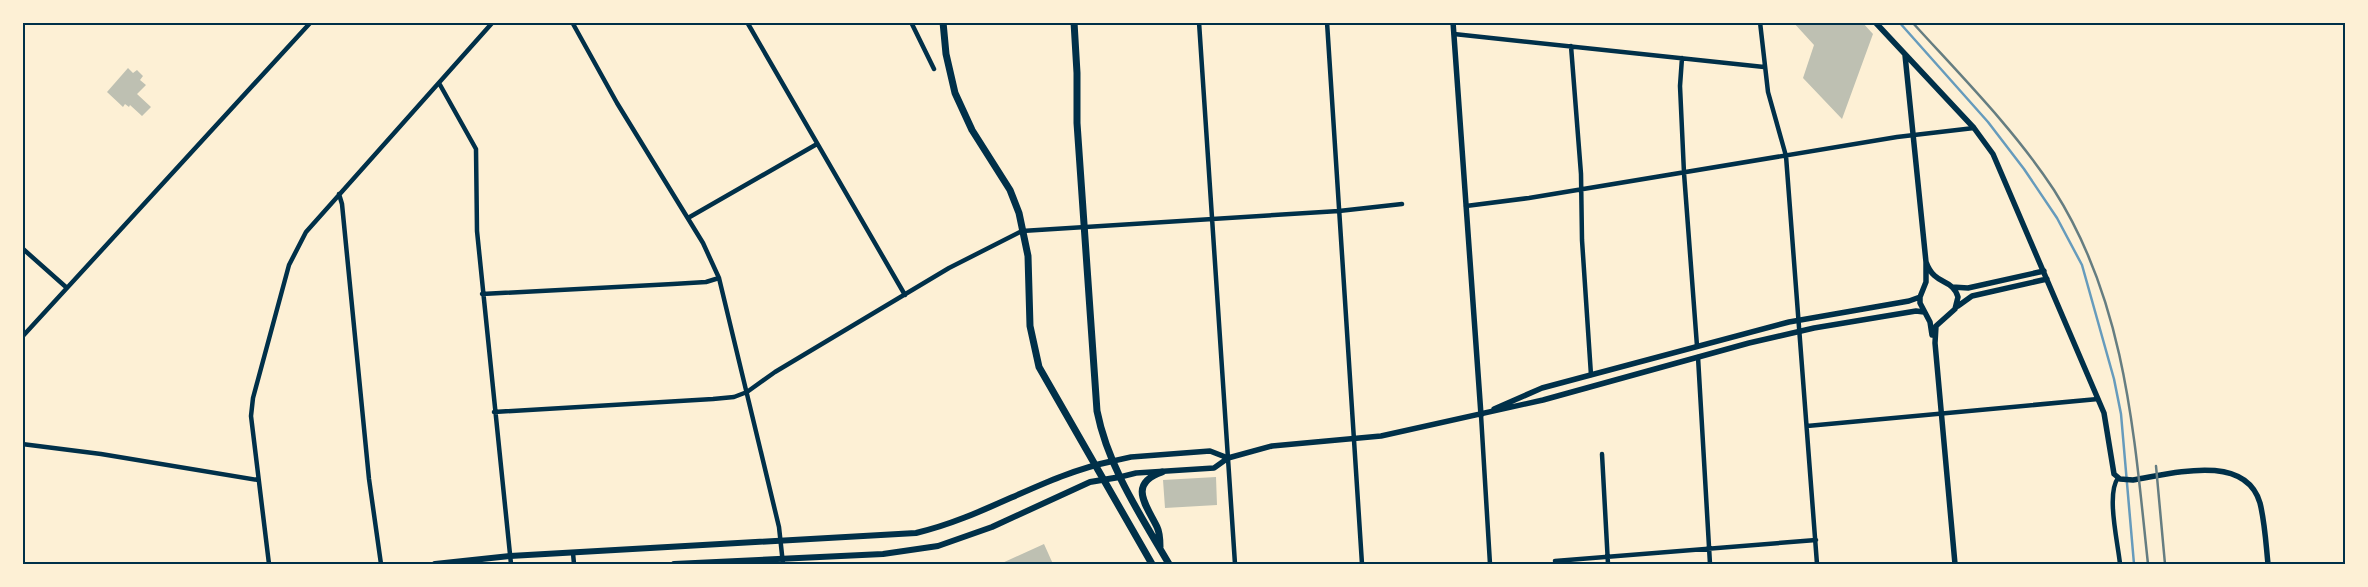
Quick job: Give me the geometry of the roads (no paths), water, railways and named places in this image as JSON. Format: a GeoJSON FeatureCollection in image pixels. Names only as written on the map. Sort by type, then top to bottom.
{"type":"FeatureCollection","features":[{"type":"Feature","properties":{"kind":"main road"},"geometry":{"type":"LineString","coordinates":[[943,22],[946,54],[955,93],[968,122],[1010,190],[1019,213],[1028,256],[1030,326],[1040,367],[1152,564]]}},
{"type":"Feature","properties":{"kind":"main road"},"geometry":{"type":"LineString","coordinates":[[1074,22],[1077,123],[1097,411],[1100,426],[1120,477],[1169,564]]}},
{"type":"Feature","properties":{"kind":"main road"},"geometry":{"type":"LineString","coordinates":[[435,564],[510,556],[916,533],[943,527],[1094,464],[1113,461]]}},
{"type":"Feature","properties":{"kind":"main road"},"geometry":{"type":"LineString","coordinates":[[1161,549],[1157,527],[1145,505],[1142,493],[1149,478],[1162,472]]}},
{"type":"Feature","properties":{"kind":"main road"},"geometry":{"type":"LineString","coordinates":[[674,564],[783,562],[883,554],[938,546],[992,527],[1090,482],[1120,477]]}},
{"type":"Feature","properties":{"kind":"street"},"geometry":{"type":"LineString","coordinates":[[22,337],[312,22]]}},
{"type":"Feature","properties":{"kind":"street"},"geometry":{"type":"LineString","coordinates":[[269,564],[252,431],[253,398],[289,265],[306,232],[493,22]]}},
{"type":"Feature","properties":{"kind":"street"},"geometry":{"type":"LineString","coordinates":[[572,22],[617,103],[703,243],[719,278],[781,542],[783,562]]}},
{"type":"Feature","properties":{"kind":"street"},"geometry":{"type":"LineString","coordinates":[[747,22],[905,295]]}},
{"type":"Feature","properties":{"kind":"street"},"geometry":{"type":"LineString","coordinates":[[911,22],[934,68]]}},
{"type":"Feature","properties":{"kind":"street"},"geometry":{"type":"LineString","coordinates":[[1199,22],[1234,564]]}},
{"type":"Feature","properties":{"kind":"street"},"geometry":{"type":"LineString","coordinates":[[1327,22],[1362,564]]}},
{"type":"Feature","properties":{"kind":"street"},"geometry":{"type":"LineString","coordinates":[[1453,22],[1490,564]]}},
{"type":"Feature","properties":{"kind":"street"},"geometry":{"type":"LineString","coordinates":[[1760,22],[1768,92],[1786,156],[1818,564]]}},
{"type":"Feature","properties":{"kind":"street"},"geometry":{"type":"LineString","coordinates":[[1875,22],[1974,128],[1998,162],[2098,399],[2108,428],[2112,469],[2118,478],[2133,480],[2212,470],[2230,472],[2239,477],[2251,487],[2260,504],[2268,564]]}},
{"type":"Feature","properties":{"kind":"street"},"geometry":{"type":"LineString","coordinates":[[1454,34],[1764,67]]}},
{"type":"Feature","properties":{"kind":"street"},"geometry":{"type":"LineString","coordinates":[[1571,46],[1591,375]]}},
{"type":"Feature","properties":{"kind":"street"},"geometry":{"type":"LineString","coordinates":[[1905,55],[1926,262],[1926,282],[1920,297],[1934,344],[1955,564]]}},
{"type":"Feature","properties":{"kind":"street"},"geometry":{"type":"LineString","coordinates":[[1682,58],[1680,86],[1684,173],[1697,346]]}},
{"type":"Feature","properties":{"kind":"street"},"geometry":{"type":"LineString","coordinates":[[439,83],[476,149],[477,231],[482,294],[511,564]]}},
{"type":"Feature","properties":{"kind":"street"},"geometry":{"type":"LineString","coordinates":[[1466,206],[1581,190],[1802,152],[1974,128]]}},
{"type":"Feature","properties":{"kind":"street"},"geometry":{"type":"LineString","coordinates":[[688,218],[817,144]]}},
{"type":"Feature","properties":{"kind":"street"},"geometry":{"type":"LineString","coordinates":[[339,194],[350,272],[369,479],[381,564]]}},
{"type":"Feature","properties":{"kind":"street"},"geometry":{"type":"LineString","coordinates":[[494,412],[734,397],[747,392],[775,372],[973,254],[1022,231],[1339,211],[1402,204]]}},
{"type":"Feature","properties":{"kind":"street"},"geometry":{"type":"LineString","coordinates":[[22,248],[67,288]]}},
{"type":"Feature","properties":{"kind":"street"},"geometry":{"type":"LineString","coordinates":[[1926,262],[1932,275],[1952,286],[1968,288],[2044,271]]}},
{"type":"Feature","properties":{"kind":"street"},"geometry":{"type":"LineString","coordinates":[[482,294],[706,282],[719,278]]}},
{"type":"Feature","properties":{"kind":"street"},"geometry":{"type":"LineString","coordinates":[[1934,344],[1936,326],[1960,303],[1972,296],[2047,279]]}},
{"type":"Feature","properties":{"kind":"street"},"geometry":{"type":"LineString","coordinates":[[1924,288],[1931,282],[1942,281]]}},
{"type":"Feature","properties":{"kind":"street"},"geometry":{"type":"LineString","coordinates":[[1952,286],[1958,297],[1955,309]]}},
{"type":"Feature","properties":{"kind":"street"},"geometry":{"type":"LineString","coordinates":[[1481,414],[1542,388],[1697,346],[1800,320],[1909,301],[1920,297]]}},
{"type":"Feature","properties":{"kind":"street"},"geometry":{"type":"LineString","coordinates":[[1120,477],[1214,468],[1228,458],[1272,446],[1354,440],[1481,414],[1544,400],[1800,331],[1916,311],[1940,319],[1946,317]]}},
{"type":"Feature","properties":{"kind":"street"},"geometry":{"type":"LineString","coordinates":[[1698,357],[1710,564]]}},
{"type":"Feature","properties":{"kind":"street"},"geometry":{"type":"LineString","coordinates":[[1807,426],[2098,399]]}},
{"type":"Feature","properties":{"kind":"street"},"geometry":{"type":"LineString","coordinates":[[22,444],[101,454],[258,480]]}},
{"type":"Feature","properties":{"kind":"street"},"geometry":{"type":"LineString","coordinates":[[1113,461],[1131,457],[1210,451],[1228,458]]}},
{"type":"Feature","properties":{"kind":"street"},"geometry":{"type":"LineString","coordinates":[[1602,454],[1608,564]]}},
{"type":"Feature","properties":{"kind":"street"},"geometry":{"type":"LineString","coordinates":[[2118,478],[2114,483],[2112,495],[2120,564]]}},
{"type":"Feature","properties":{"kind":"street"},"geometry":{"type":"LineString","coordinates":[[1555,561],[1608,555],[1816,540]]}},
{"type":"Feature","properties":{"kind":"street"},"geometry":{"type":"LineString","coordinates":[[573,553],[574,564]]}},
{"type":"Feature","properties":{"kind":"waterway"},"geometry":{"type":"LineString","coordinates":[[1899,22],[1988,122],[2024,169],[2057,218],[2082,265],[2114,379],[2121,414],[2134,564]]}},
{"type":"Feature","properties":{"kind":"railway"},"geometry":{"type":"LineString","coordinates":[[1912,22],[1986,103],[2022,146],[2054,190],[2078,233],[2097,278],[2112,324],[2123,371],[2138,467],[2148,564]]}},
{"type":"Feature","properties":{"kind":"railway"},"geometry":{"type":"LineString","coordinates":[[2156,466],[2165,564]]}}]}
